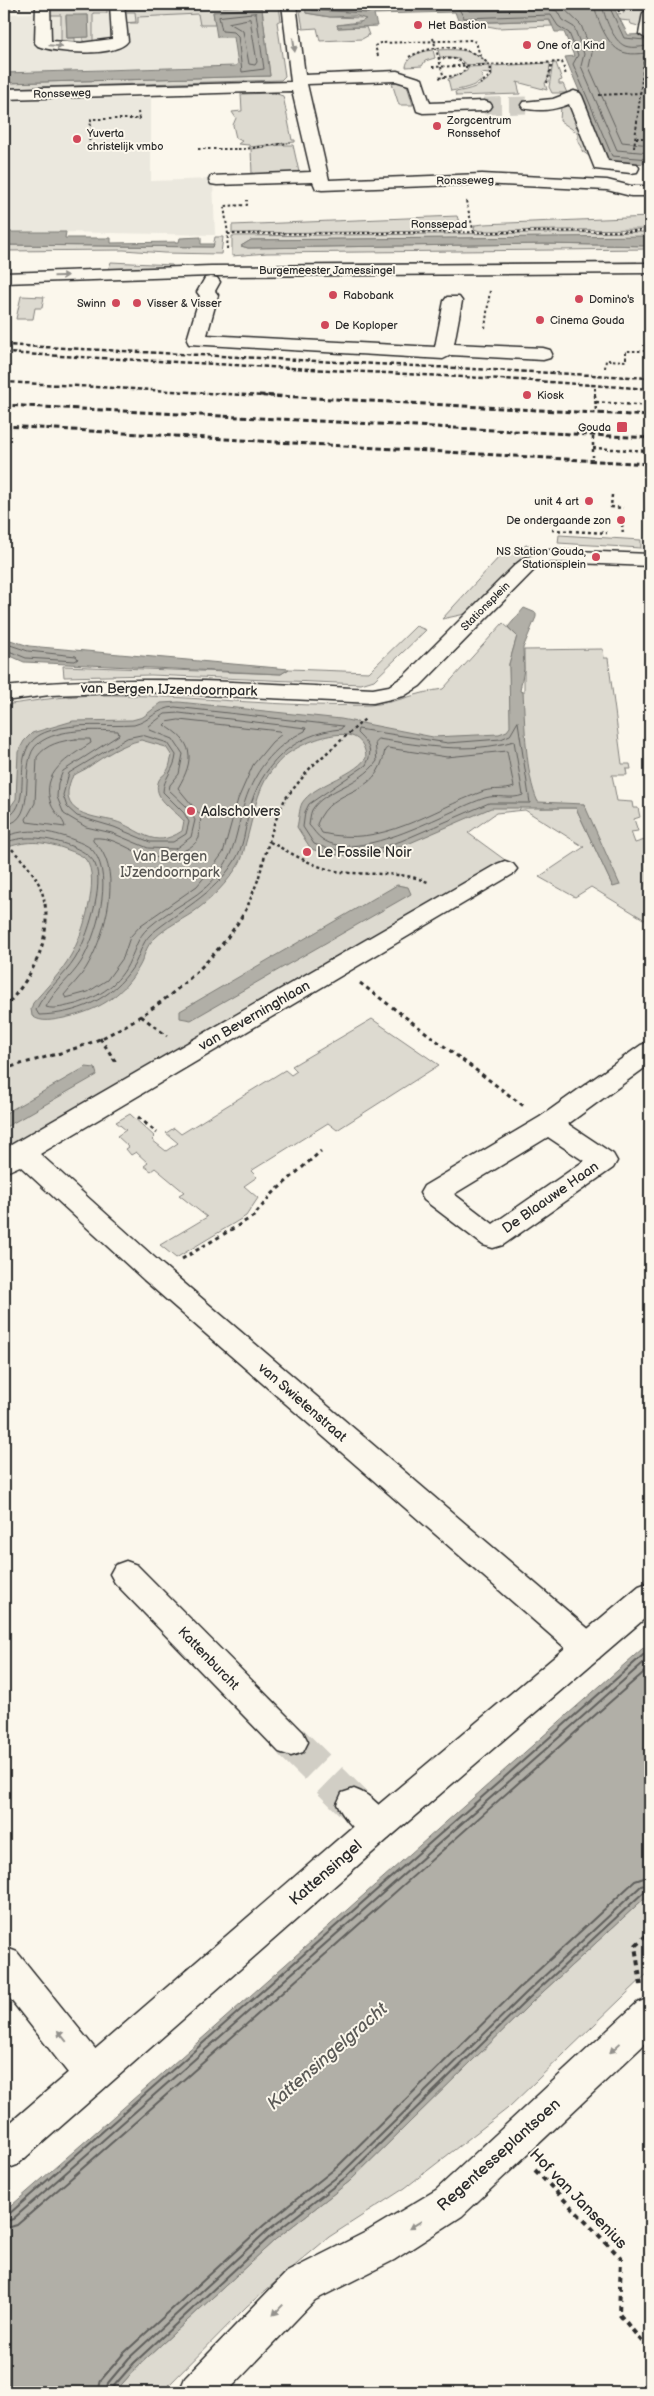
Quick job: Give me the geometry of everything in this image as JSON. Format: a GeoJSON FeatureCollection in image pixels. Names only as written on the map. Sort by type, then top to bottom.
{"type":"FeatureCollection","features":[{"type":"Feature","properties":{"kind":"street"},"geometry":{"type":"LineString","coordinates":[[289,4],[299,83],[320,176]]}},
{"type":"Feature","properties":{"kind":"street"},"geometry":{"type":"LineString","coordinates":[[43,6],[43,42],[52,48],[109,46],[120,41],[117,5]]}},
{"type":"Feature","properties":{"kind":"street"},"geometry":{"type":"LineString","coordinates":[[647,34],[650,10]]}},
{"type":"Feature","properties":{"kind":"street","name":"Ronsseweg"},"geometry":{"type":"LineString","coordinates":[[4,94],[299,83],[382,73],[416,82],[424,108],[484,106]]}},
{"type":"Feature","properties":{"kind":"street"},"geometry":{"type":"LineString","coordinates":[[529,105],[556,104],[577,96],[601,165],[632,165]]}},
{"type":"Feature","properties":{"kind":"street"},"geometry":{"type":"LineString","coordinates":[[616,187],[632,165]]}},
{"type":"Feature","properties":{"kind":"street","name":"Ronsseweg"},"geometry":{"type":"LineString","coordinates":[[225,177],[320,176],[322,185],[461,179],[588,184],[616,187],[630,192],[650,191]]}},
{"type":"Feature","properties":{"kind":"street","name":"Burgemeester Jamessingel"},"geometry":{"type":"LineString","coordinates":[[48,260],[224,262],[650,260]]}},
{"type":"Feature","properties":{"kind":"street"},"geometry":{"type":"LineString","coordinates":[[91,275],[104,268],[104,262],[100,260]]}},
{"type":"Feature","properties":{"kind":"street","name":"Burgemeester Jamessingel"},"geometry":{"type":"LineString","coordinates":[[4,278],[211,271],[650,268]]}},
{"type":"Feature","properties":{"kind":"street"},"geometry":{"type":"LineString","coordinates":[[210,287],[196,340],[443,353],[453,301]]}},
{"type":"Feature","properties":{"kind":"street"},"geometry":{"type":"LineString","coordinates":[[444,349],[543,354]]}},
{"type":"Feature","properties":{"kind":"street","name":"Stationsplein"},"geometry":{"type":"LineString","coordinates":[[335,694],[373,696],[396,692],[412,681],[522,569],[536,560],[557,555],[650,560]]}},
{"type":"Feature","properties":{"kind":"street","name":"van Bergen IJzendoornpark"},"geometry":{"type":"LineString","coordinates":[[4,694],[77,687],[149,686],[335,694]]}},
{"type":"Feature","properties":{"kind":"street","name":"van Beverninghlaan"},"geometry":{"type":"LineString","coordinates":[[13,1158],[505,869]]}},
{"type":"Feature","properties":{"kind":"street","name":"De Blaauwe Haan"},"geometry":{"type":"LineString","coordinates":[[548,1124],[603,1161],[493,1238],[434,1193],[548,1124],[650,1051]]}},
{"type":"Feature","properties":{"kind":"street","name":"van Swietenstraat"},"geometry":{"type":"LineString","coordinates":[[13,1158],[154,1273],[588,1648]]}},
{"type":"Feature","properties":{"kind":"street","name":"Kattenburcht"},"geometry":{"type":"LineString","coordinates":[[126,1574],[291,1742]]}},
{"type":"Feature","properties":{"kind":"street","name":"Kattensingel"},"geometry":{"type":"LineString","coordinates":[[4,2152],[92,2074],[365,1816],[588,1648],[650,1595]]}},
{"type":"Feature","properties":{"kind":"street"},"geometry":{"type":"LineString","coordinates":[[4,1964],[92,2074]]}},
{"type":"Feature","properties":{"kind":"street","name":"Regentesseplantsoen"},"geometry":{"type":"LineString","coordinates":[[199,2392],[301,2286],[380,2246],[449,2203],[649,2017]]}},
{"type":"Feature","properties":{"kind":"path"},"geometry":{"type":"LineString","coordinates":[[632,165],[647,34]]}},
{"type":"Feature","properties":{"kind":"path"},"geometry":{"type":"LineString","coordinates":[[433,40],[444,78]]}},
{"type":"Feature","properties":{"kind":"path"},"geometry":{"type":"LineString","coordinates":[[457,107],[453,92],[482,83],[491,75],[490,65],[480,56],[463,50],[436,49],[413,55],[406,60],[405,68],[382,73],[375,46],[380,42],[470,40],[476,42],[480,56]]}},
{"type":"Feature","properties":{"kind":"path"},"geometry":{"type":"LineString","coordinates":[[438,58],[456,59],[466,66]]}},
{"type":"Feature","properties":{"kind":"path"},"geometry":{"type":"LineString","coordinates":[[431,67],[562,62],[577,96],[641,93]]}},
{"type":"Feature","properties":{"kind":"path"},"geometry":{"type":"LineString","coordinates":[[436,78],[459,75],[466,69],[466,66]]}},
{"type":"Feature","properties":{"kind":"path"},"geometry":{"type":"LineString","coordinates":[[642,78],[650,77]]}},
{"type":"Feature","properties":{"kind":"path"},"geometry":{"type":"LineString","coordinates":[[636,138],[650,138]]}},
{"type":"Feature","properties":{"kind":"path"},"geometry":{"type":"LineString","coordinates":[[198,149],[245,149],[290,143],[313,144]]}},
{"type":"Feature","properties":{"kind":"path"},"geometry":{"type":"LineString","coordinates":[[461,179],[474,233]]}},
{"type":"Feature","properties":{"kind":"path"},"geometry":{"type":"LineString","coordinates":[[224,262],[228,234],[224,206],[247,205],[246,194]]}},
{"type":"Feature","properties":{"kind":"path","name":"Ronssepad"},"geometry":{"type":"LineString","coordinates":[[228,234],[650,231]]}},
{"type":"Feature","properties":{"kind":"path"},"geometry":{"type":"LineString","coordinates":[[482,351],[490,288]]}},
{"type":"Feature","properties":{"kind":"path"},"geometry":{"type":"LineString","coordinates":[[626,367],[626,351],[650,351]]}},
{"type":"Feature","properties":{"kind":"path"},"geometry":{"type":"LineString","coordinates":[[605,368],[606,360],[626,361]]}},
{"type":"Feature","properties":{"kind":"path"},"geometry":{"type":"LineString","coordinates":[[595,388],[596,412]]}},
{"type":"Feature","properties":{"kind":"path"},"geometry":{"type":"LineString","coordinates":[[596,402],[650,406]]}},
{"type":"Feature","properties":{"kind":"path"},"geometry":{"type":"LineString","coordinates":[[593,437],[593,457]]}},
{"type":"Feature","properties":{"kind":"path"},"geometry":{"type":"LineString","coordinates":[[593,448],[650,451]]}},
{"type":"Feature","properties":{"kind":"path"},"geometry":{"type":"LineString","coordinates":[[612,495],[611,507],[623,508]]}},
{"type":"Feature","properties":{"kind":"path"},"geometry":{"type":"LineString","coordinates":[[622,524],[623,534]]}},
{"type":"Feature","properties":{"kind":"path"},"geometry":{"type":"LineString","coordinates":[[552,530],[630,534]]}},
{"type":"Feature","properties":{"kind":"path"},"geometry":{"type":"LineString","coordinates":[[4,1069],[100,1038],[141,1016],[197,969],[234,929],[252,897],[276,818],[284,800],[306,772],[363,722]]}},
{"type":"Feature","properties":{"kind":"path"},"geometry":{"type":"LineString","coordinates":[[4,840],[37,876],[47,903],[46,928],[40,953],[27,978],[4,1008]]}},
{"type":"Feature","properties":{"kind":"path"},"geometry":{"type":"LineString","coordinates":[[270,842],[305,861],[341,872],[406,873],[455,897]]}},
{"type":"Feature","properties":{"kind":"path"},"geometry":{"type":"LineString","coordinates":[[337,966],[548,1124]]}},
{"type":"Feature","properties":{"kind":"path"},"geometry":{"type":"LineString","coordinates":[[154,1273],[254,1216],[270,1195],[321,1150]]}},
{"type":"Feature","properties":{"kind":"path"},"geometry":{"type":"LineString","coordinates":[[649,2017],[635,1946],[650,1932]]}},
{"type":"Feature","properties":{"kind":"path","name":"Hof van Jansenius"},"geometry":{"type":"LineString","coordinates":[[511,2145],[621,2258],[619,2314],[650,2350]]}},
{"type":"Feature","properties":{"kind":"shaded area"},"geometry":{"type":"Polygon","coordinates":[[[213,7],[217,37],[234,37],[238,64],[235,66],[4,73],[4,14],[213,7]]]}},
{"type":"Feature","properties":{"kind":"shaded area","name":"Yuverta christelijk vmbo"},"geometry":{"type":"Polygon","coordinates":[[[151,98],[151,181],[213,179],[215,235],[4,231],[4,99],[151,98]]]}},
{"type":"Feature","properties":{"kind":"green space"},"geometry":{"type":"Polygon","coordinates":[[[269,4],[279,7],[281,20],[277,22],[285,76],[281,80],[4,88],[4,83],[270,76],[262,9],[213,12],[215,25],[200,25],[198,14],[138,17],[138,23],[124,23],[136,22],[135,12],[120,12],[119,9],[226,7],[269,4]]]}},
{"type":"Feature","properties":{"kind":"green space"},"geometry":{"type":"Polygon","coordinates":[[[308,4],[306,13],[330,17],[365,18],[365,21],[337,25],[338,28],[366,27],[369,35],[362,39],[320,41],[317,28],[303,29],[299,5],[308,4]]]}},
{"type":"Feature","properties":{"kind":"green space"},"geometry":{"type":"Polygon","coordinates":[[[631,5],[645,5],[642,27],[631,24],[630,21],[620,20],[617,14],[624,13],[622,8],[631,5]]]}},
{"type":"Feature","properties":{"kind":"green space"},"geometry":{"type":"Polygon","coordinates":[[[107,9],[107,13],[93,13],[93,41],[107,41],[83,43],[83,37],[88,37],[88,15],[66,16],[67,38],[75,38],[75,44],[61,42],[61,15],[47,15],[47,11],[107,9]]]}},
{"type":"Feature","properties":{"kind":"green space"},"geometry":{"type":"Polygon","coordinates":[[[549,20],[552,26],[498,28],[471,23],[549,20]]]}},
{"type":"Feature","properties":{"kind":"green space"},"geometry":{"type":"Polygon","coordinates":[[[433,50],[435,58],[425,61],[422,66],[406,67],[409,59],[412,57],[433,50]]]}},
{"type":"Feature","properties":{"kind":"green space"},"geometry":{"type":"Polygon","coordinates":[[[438,50],[465,51],[478,55],[488,64],[467,65],[459,59],[440,57],[438,50]]]}},
{"type":"Feature","properties":{"kind":"green space"},"geometry":{"type":"Polygon","coordinates":[[[550,63],[549,77],[545,83],[547,90],[517,82],[520,94],[456,96],[455,92],[475,87],[492,76],[492,66],[550,63]]]}},
{"type":"Feature","properties":{"kind":"green space"},"geometry":{"type":"Polygon","coordinates":[[[553,63],[556,63],[562,80],[559,81],[559,84],[563,84],[567,93],[552,93],[549,87],[553,63]]]}},
{"type":"Feature","properties":{"kind":"green space"},"geometry":{"type":"Polygon","coordinates":[[[490,66],[489,74],[481,73],[483,80],[468,87],[451,91],[448,79],[467,71],[468,67],[490,66]]]}},
{"type":"Feature","properties":{"kind":"green space"},"geometry":{"type":"Polygon","coordinates":[[[405,79],[413,105],[399,105],[391,80],[405,79]]]}},
{"type":"Feature","properties":{"kind":"green space"},"geometry":{"type":"Polygon","coordinates":[[[274,93],[283,96],[292,140],[295,140],[295,142],[250,147],[249,145],[238,144],[242,141],[236,138],[233,125],[236,118],[232,112],[242,111],[241,94],[274,93]]]}},
{"type":"Feature","properties":{"kind":"green space"},"geometry":{"type":"Polygon","coordinates":[[[571,105],[578,121],[574,122],[576,127],[581,127],[592,158],[582,151],[578,141],[578,133],[560,121],[561,106],[571,105]]]}},
{"type":"Feature","properties":{"kind":"green space"},"geometry":{"type":"Polygon","coordinates":[[[293,145],[299,172],[252,174],[251,149],[293,145]]]}},
{"type":"Feature","properties":{"kind":"green space"},"geometry":{"type":"Polygon","coordinates":[[[457,216],[462,231],[232,233],[232,225],[457,216]]]}},
{"type":"Feature","properties":{"kind":"green space"},"geometry":{"type":"Polygon","coordinates":[[[650,217],[650,229],[480,231],[474,229],[475,225],[484,224],[650,217]]]}},
{"type":"Feature","properties":{"kind":"green space"},"geometry":{"type":"Polygon","coordinates":[[[650,232],[650,236],[636,237],[251,240],[241,246],[248,248],[546,244],[650,246],[650,249],[267,253],[232,256],[232,236],[650,232]]]}},
{"type":"Feature","properties":{"kind":"green space"},"geometry":{"type":"Polygon","coordinates":[[[215,237],[223,237],[221,254],[124,250],[4,251],[4,245],[213,247],[215,237]]]}},
{"type":"Feature","properties":{"kind":"green space"},"geometry":{"type":"Polygon","coordinates":[[[111,262],[172,265],[174,269],[108,270],[111,262]]]}},
{"type":"Feature","properties":{"kind":"green space"},"geometry":{"type":"Polygon","coordinates":[[[637,262],[637,265],[231,268],[231,265],[637,262]]]}},
{"type":"Feature","properties":{"kind":"green space"},"geometry":{"type":"Polygon","coordinates":[[[21,296],[44,297],[42,308],[35,308],[33,319],[16,319],[21,296]]]}},
{"type":"Feature","properties":{"kind":"green space"},"geometry":{"type":"Polygon","coordinates":[[[559,535],[641,540],[641,548],[558,543],[559,535]]]}},
{"type":"Feature","properties":{"kind":"green space"},"geometry":{"type":"Polygon","coordinates":[[[526,545],[533,545],[539,552],[527,555],[515,564],[465,614],[442,619],[501,555],[516,552],[526,545]]]}},
{"type":"Feature","properties":{"kind":"green space","name":"Van Bergen IJzendoornpark"},"geometry":{"type":"Polygon","coordinates":[[[503,623],[517,636],[509,664],[510,691],[524,692],[524,650],[603,649],[604,658],[608,658],[622,764],[630,764],[631,769],[626,769],[627,775],[612,775],[617,801],[632,802],[633,808],[638,808],[640,817],[634,819],[638,831],[631,832],[635,843],[645,840],[650,847],[650,923],[591,887],[575,897],[539,877],[584,847],[525,810],[496,813],[468,833],[505,860],[4,1153],[4,705],[99,695],[306,705],[370,705],[443,689],[503,623]],[[584,804],[541,808],[576,808],[613,887],[584,804]]]}},
{"type":"Feature","properties":{"kind":"green space"},"geometry":{"type":"Polygon","coordinates":[[[416,626],[426,630],[374,680],[361,684],[151,675],[64,677],[63,666],[281,674],[289,669],[369,672],[416,626]]]}},
{"type":"Feature","properties":{"kind":"green space"},"geometry":{"type":"Polygon","coordinates":[[[372,1019],[439,1065],[337,1130],[328,1123],[251,1171],[257,1177],[244,1186],[258,1198],[246,1216],[176,1258],[160,1245],[207,1217],[179,1195],[184,1192],[155,1168],[151,1171],[144,1166],[148,1163],[136,1152],[131,1155],[126,1149],[129,1147],[117,1136],[126,1130],[116,1122],[130,1114],[155,1137],[152,1140],[166,1151],[178,1143],[166,1133],[174,1128],[181,1134],[285,1070],[291,1075],[297,1071],[292,1066],[372,1019]]]}},
{"type":"Feature","properties":{"kind":"green space"},"geometry":{"type":"Polygon","coordinates":[[[650,1893],[650,1971],[507,2109],[405,2188],[329,2237],[247,2306],[162,2392],[115,2392],[137,2367],[276,2239],[350,2181],[532,2002],[650,1893]]]}},
{"type":"Feature","properties":{"kind":"water"},"geometry":{"type":"Polygon","coordinates":[[[308,4],[612,4],[628,35],[650,34],[650,164],[609,162],[565,57],[574,56],[564,32],[555,32],[550,20],[459,23],[455,12],[374,14],[377,26],[338,28],[337,25],[359,23],[366,19],[357,16],[330,17],[306,13],[305,6],[308,4]]]}},
{"type":"Feature","properties":{"kind":"water"},"geometry":{"type":"Polygon","coordinates":[[[262,9],[270,76],[4,83],[4,73],[235,66],[238,64],[234,37],[217,37],[213,12],[262,9]]]}},
{"type":"Feature","properties":{"kind":"water"},"geometry":{"type":"Polygon","coordinates":[[[66,15],[88,15],[89,37],[67,38],[66,15]]]}},
{"type":"Feature","properties":{"kind":"water"},"geometry":{"type":"Polygon","coordinates":[[[4,232],[66,232],[65,238],[111,238],[111,243],[179,242],[180,238],[201,237],[201,244],[214,244],[213,247],[4,245],[4,232]]]}},
{"type":"Feature","properties":{"kind":"water"},"geometry":{"type":"Polygon","coordinates":[[[650,236],[650,246],[546,244],[248,248],[241,246],[251,240],[650,236]]]}},
{"type":"Feature","properties":{"kind":"water"},"geometry":{"type":"Polygon","coordinates":[[[524,608],[536,613],[523,648],[524,669],[520,691],[523,692],[530,778],[538,802],[584,804],[620,885],[613,887],[576,808],[491,808],[403,846],[381,853],[348,856],[328,854],[311,849],[297,827],[302,803],[315,791],[351,771],[366,758],[363,745],[355,738],[345,735],[333,735],[320,738],[295,749],[274,767],[262,787],[240,862],[234,871],[206,903],[152,941],[139,967],[125,987],[98,1007],[76,1015],[47,1020],[39,1020],[32,1016],[31,1009],[33,1003],[63,968],[80,935],[85,922],[92,880],[86,860],[79,854],[63,848],[33,842],[4,849],[4,816],[16,799],[18,752],[24,741],[32,733],[73,721],[132,720],[143,717],[161,703],[179,702],[341,719],[433,737],[499,734],[507,731],[510,727],[509,664],[517,636],[508,627],[524,608]],[[141,740],[102,758],[71,779],[68,791],[72,805],[84,814],[123,824],[154,838],[172,837],[182,831],[184,821],[165,803],[158,792],[159,780],[168,769],[172,756],[166,747],[141,740]]]}},
{"type":"Feature","properties":{"kind":"water"},"geometry":{"type":"Polygon","coordinates":[[[4,638],[29,646],[289,669],[281,674],[24,662],[4,653],[4,638]]]}},
{"type":"Feature","properties":{"kind":"water"},"geometry":{"type":"Polygon","coordinates":[[[397,885],[408,887],[411,894],[191,1020],[180,1018],[180,1011],[397,885]]]}},
{"type":"Feature","properties":{"kind":"water"},"geometry":{"type":"Polygon","coordinates":[[[86,1067],[95,1068],[97,1075],[4,1128],[4,1114],[86,1067]]]}},
{"type":"Feature","properties":{"kind":"water","name":"Kattensingelgracht"},"geometry":{"type":"Polygon","coordinates":[[[650,1642],[650,1893],[532,2002],[350,2181],[276,2239],[137,2367],[115,2392],[4,2392],[4,2212],[650,1642]]]}},
{"type":"Feature","properties":{"kind":"tunnel"},"geometry":{"type":"LineString","coordinates":[[484,106],[529,105]]}},
{"type":"Feature","properties":{"kind":"tunnel"},"geometry":{"type":"LineString","coordinates":[[291,1742],[354,1804]]}},
{"type":"Feature","properties":{"kind":"railway"},"geometry":{"type":"LineString","coordinates":[[4,345],[650,378]]}},
{"type":"Feature","properties":{"kind":"railway"},"geometry":{"type":"LineString","coordinates":[[4,353],[520,380],[650,389]]}},
{"type":"Feature","properties":{"kind":"railway"},"geometry":{"type":"LineString","coordinates":[[4,382],[283,397]]}},
{"type":"Feature","properties":{"kind":"railway"},"geometry":{"type":"LineString","coordinates":[[259,395],[650,416]]}},
{"type":"Feature","properties":{"kind":"railway"},"geometry":{"type":"LineString","coordinates":[[4,405],[650,438]]}},
{"type":"Feature","properties":{"kind":"railway"},"geometry":{"type":"LineString","coordinates":[[4,426],[650,464]]}},
{"type":"Feature","properties":{"kind":"place","name":"Het Bastion"},"geometry":{"type":"Point","coordinates":[418,25]}},
{"type":"Feature","properties":{"kind":"place","name":"One of a Kind"},"geometry":{"type":"Point","coordinates":[527,45]}},
{"type":"Feature","properties":{"kind":"place","name":"Zorgcentrum Ronssehof"},"geometry":{"type":"Point","coordinates":[437,126]}},
{"type":"Feature","properties":{"kind":"place","name":"Yuverta christelijk vmbo"},"geometry":{"type":"Point","coordinates":[77,139]}},
{"type":"Feature","properties":{"kind":"place","name":"Rabobank"},"geometry":{"type":"Point","coordinates":[333,295]}},
{"type":"Feature","properties":{"kind":"place","name":"Domino's"},"geometry":{"type":"Point","coordinates":[579,299]}},
{"type":"Feature","properties":{"kind":"place","name":"Swinn"},"geometry":{"type":"Point","coordinates":[116,303]}},
{"type":"Feature","properties":{"kind":"place","name":"Visser & Visser"},"geometry":{"type":"Point","coordinates":[137,303]}},
{"type":"Feature","properties":{"kind":"place","name":"Cinema Gouda"},"geometry":{"type":"Point","coordinates":[540,320]}},
{"type":"Feature","properties":{"kind":"place","name":"De Koploper"},"geometry":{"type":"Point","coordinates":[325,325]}},
{"type":"Feature","properties":{"kind":"place","name":"Kiosk"},"geometry":{"type":"Point","coordinates":[527,395]}},
{"type":"Feature","properties":{"kind":"place","name":"Gouda"},"geometry":{"type":"Point","coordinates":[622,427]}},
{"type":"Feature","properties":{"kind":"place","name":"unit 4 art"},"geometry":{"type":"Point","coordinates":[589,501]}},
{"type":"Feature","properties":{"kind":"place","name":"De ondergaande zon"},"geometry":{"type":"Point","coordinates":[621,520]}},
{"type":"Feature","properties":{"kind":"place","name":"NS Station Gouda, Stationsplein"},"geometry":{"type":"Point","coordinates":[596,557]}},
{"type":"Feature","properties":{"kind":"place","name":"Aalscholvers"},"geometry":{"type":"Point","coordinates":[191,811]}},
{"type":"Feature","properties":{"kind":"place","name":"Le Fossile Noir"},"geometry":{"type":"Point","coordinates":[307,852]}}]}
